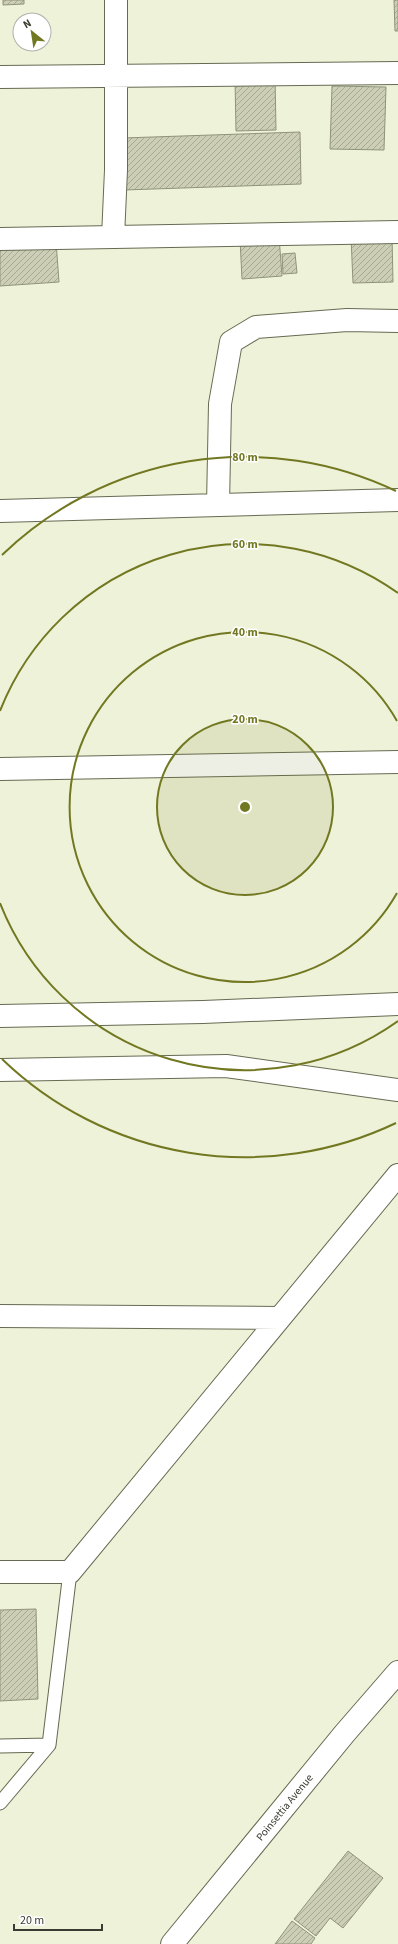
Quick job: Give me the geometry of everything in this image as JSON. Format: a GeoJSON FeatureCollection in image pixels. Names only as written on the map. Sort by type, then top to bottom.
{"type":"FeatureCollection","features":[{"type":"Feature","properties":{"kind":"street"},"geometry":{"type":"LineString","coordinates":[[112,237],[116,170],[116,0]]}},
{"type":"Feature","properties":{"kind":"street"},"geometry":{"type":"LineString","coordinates":[[0,77],[398,73]]}},
{"type":"Feature","properties":{"kind":"street"},"geometry":{"type":"LineString","coordinates":[[0,239],[398,232]]}},
{"type":"Feature","properties":{"kind":"street"},"geometry":{"type":"LineString","coordinates":[[218,505],[220,404],[231,342],[256,327],[347,320],[398,321]]}},
{"type":"Feature","properties":{"kind":"street"},"geometry":{"type":"LineString","coordinates":[[0,512],[398,500]]}},
{"type":"Feature","properties":{"kind":"street"},"geometry":{"type":"LineString","coordinates":[[0,769],[398,762]]}},
{"type":"Feature","properties":{"kind":"street"},"geometry":{"type":"LineString","coordinates":[[0,1016],[203,1012],[398,1004]]}},
{"type":"Feature","properties":{"kind":"street"},"geometry":{"type":"LineString","coordinates":[[0,1070],[226,1066],[398,1090]]}},
{"type":"Feature","properties":{"kind":"street"},"geometry":{"type":"LineString","coordinates":[[0,1572],[70,1572],[398,1175]]}},
{"type":"Feature","properties":{"kind":"street"},"geometry":{"type":"LineString","coordinates":[[0,1316],[280,1318]]}},
{"type":"Feature","properties":{"kind":"street","name":"Poinsettia Avenue"},"geometry":{"type":"LineString","coordinates":[[172,1944],[340,1739],[398,1672]]}},
{"type":"Feature","properties":{"kind":"lane"},"geometry":{"type":"LineString","coordinates":[[0,1803],[49,1745],[70,1572]]}},
{"type":"Feature","properties":{"kind":"lane"},"geometry":{"type":"LineString","coordinates":[[0,1746],[49,1745]]}},
{"type":"Feature","properties":{"kind":"building"},"geometry":{"type":"Polygon","coordinates":[[[3,0],[24,0],[24,4],[3,5],[3,0]]]}},
{"type":"Feature","properties":{"kind":"building"},"geometry":{"type":"Polygon","coordinates":[[[394,0],[398,0],[398,31],[395,31],[394,0]]]}},
{"type":"Feature","properties":{"kind":"building"},"geometry":{"type":"Polygon","coordinates":[[[275,77],[276,130],[236,131],[235,79],[275,77]]]}},
{"type":"Feature","properties":{"kind":"building"},"geometry":{"type":"Polygon","coordinates":[[[332,86],[386,87],[384,150],[330,149],[332,86]]]}},
{"type":"Feature","properties":{"kind":"building"},"geometry":{"type":"Polygon","coordinates":[[[300,132],[301,184],[124,190],[123,138],[300,132]]]}},
{"type":"Feature","properties":{"kind":"building"},"geometry":{"type":"Polygon","coordinates":[[[279,236],[282,276],[242,279],[240,239],[279,236]]]}},
{"type":"Feature","properties":{"kind":"building"},"geometry":{"type":"Polygon","coordinates":[[[392,236],[393,282],[353,283],[351,237],[392,236]]]}},
{"type":"Feature","properties":{"kind":"building"},"geometry":{"type":"Polygon","coordinates":[[[56,241],[59,282],[0,286],[0,245],[56,241]]]}},
{"type":"Feature","properties":{"kind":"building"},"geometry":{"type":"Polygon","coordinates":[[[295,253],[297,273],[283,274],[282,254],[295,253]]]}},
{"type":"Feature","properties":{"kind":"building"},"geometry":{"type":"Polygon","coordinates":[[[36,1609],[38,1699],[0,1701],[0,1610],[36,1609]]]}},
{"type":"Feature","properties":{"kind":"building"},"geometry":{"type":"Polygon","coordinates":[[[348,1851],[383,1878],[343,1928],[330,1918],[316,1936],[294,1919],[348,1851]]]}},
{"type":"Feature","properties":{"kind":"building"},"geometry":{"type":"Polygon","coordinates":[[[292,1921],[315,1938],[311,1944],[275,1944],[292,1921]]]}}]}
